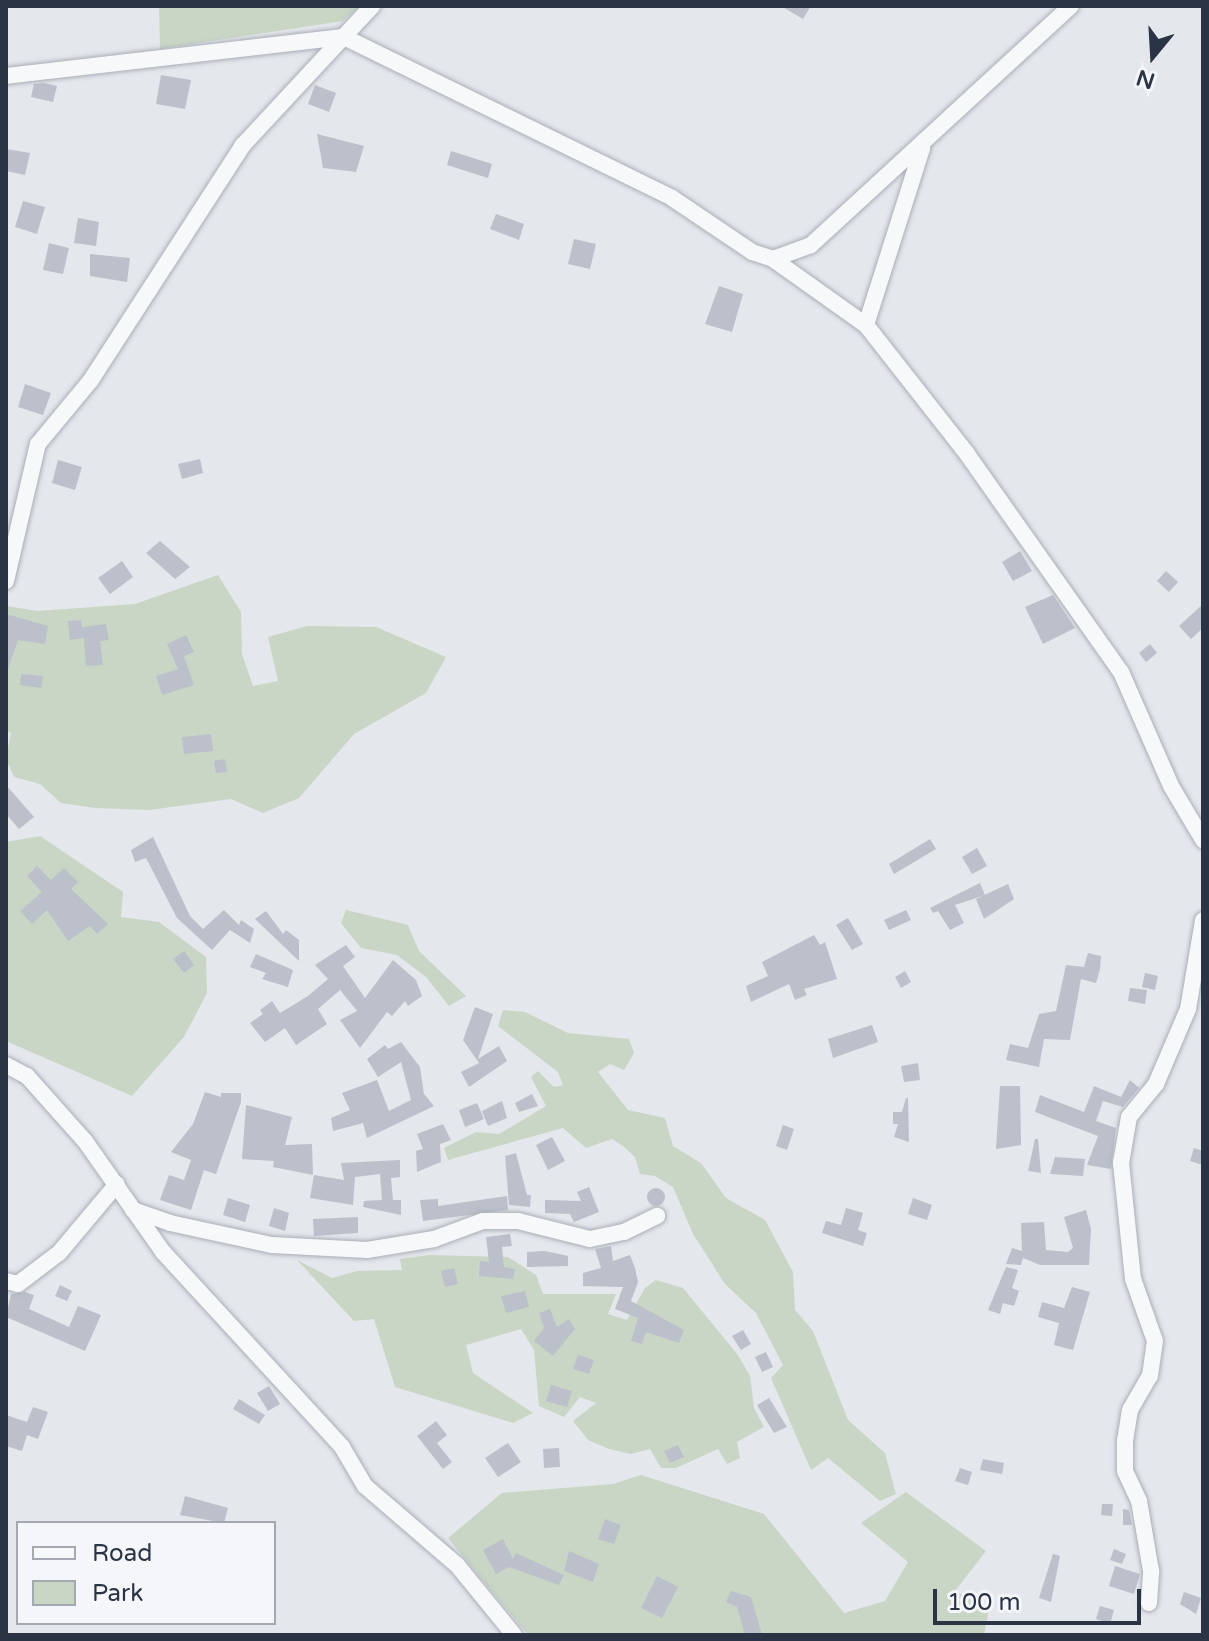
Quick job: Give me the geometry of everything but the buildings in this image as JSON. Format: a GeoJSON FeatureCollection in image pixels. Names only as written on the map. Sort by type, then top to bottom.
{"type":"FeatureCollection","features":[{"type":"Feature","properties":{"kind":"street"},"geometry":{"type":"LineString","coordinates":[[6,581],[38,444],[91,380],[243,145],[372,6]]}},
{"type":"Feature","properties":{"kind":"street"},"geometry":{"type":"LineString","coordinates":[[773,259],[811,245],[923,147],[1071,6]]}},
{"type":"Feature","properties":{"kind":"street"},"geometry":{"type":"LineString","coordinates":[[6,76],[344,37],[672,198],[752,252],[773,259],[866,325],[1090,623],[1121,672],[1171,786],[1203,840]]}},
{"type":"Feature","properties":{"kind":"street"},"geometry":{"type":"LineString","coordinates":[[866,325],[923,147]]}},
{"type":"Feature","properties":{"kind":"street"},"geometry":{"type":"LineString","coordinates":[[1149,1603],[1151,1571],[1139,1501],[1125,1471],[1125,1441],[1130,1410],[1150,1376],[1155,1341],[1133,1279],[1121,1163],[1129,1117],[1156,1084],[1188,1009],[1203,920]]}},
{"type":"Feature","properties":{"kind":"street"},"geometry":{"type":"LineString","coordinates":[[6,1065],[27,1076],[117,1184],[131,1209],[163,1252],[342,1447],[365,1486],[457,1565],[514,1635]]}},
{"type":"Feature","properties":{"kind":"street"},"geometry":{"type":"LineString","coordinates":[[6,1281],[18,1284],[59,1253],[117,1184]]}},
{"type":"Feature","properties":{"kind":"street"},"geometry":{"type":"LineString","coordinates":[[131,1209],[170,1223],[272,1245],[367,1250],[434,1239],[483,1221],[518,1221],[590,1239],[624,1232],[657,1216]]}},
{"type":"Feature","properties":{"kind":"green space"},"geometry":{"type":"Polygon","coordinates":[[[159,6],[360,6],[343,21],[160,49],[159,6]]]}},
{"type":"Feature","properties":{"kind":"green space"},"geometry":{"type":"Polygon","coordinates":[[[218,575],[241,612],[242,654],[253,686],[278,681],[268,637],[307,626],[376,627],[446,657],[426,693],[354,734],[299,798],[263,813],[231,799],[149,810],[61,803],[40,784],[14,777],[6,759],[11,733],[6,731],[7,606],[37,611],[135,604],[218,575]]]}},
{"type":"Feature","properties":{"kind":"green space"},"geometry":{"type":"Polygon","coordinates":[[[40,836],[123,892],[121,917],[159,922],[206,957],[207,993],[184,1037],[132,1096],[6,1041],[6,842],[40,836]]]}},
{"type":"Feature","properties":{"kind":"green space"},"geometry":{"type":"Polygon","coordinates":[[[346,910],[408,925],[419,951],[466,996],[449,1006],[426,977],[397,955],[361,948],[341,923],[346,910]]]}},
{"type":"Feature","properties":{"kind":"green space"},"geometry":{"type":"Polygon","coordinates":[[[503,1010],[525,1012],[568,1033],[629,1039],[634,1053],[624,1070],[610,1064],[598,1072],[628,1110],[665,1118],[673,1146],[701,1163],[726,1198],[765,1220],[793,1272],[795,1310],[813,1331],[848,1420],[885,1453],[896,1494],[880,1501],[828,1458],[811,1470],[771,1378],[783,1365],[756,1313],[725,1284],[693,1234],[673,1187],[655,1176],[640,1174],[635,1157],[623,1146],[612,1139],[586,1148],[563,1128],[448,1160],[444,1148],[476,1132],[499,1134],[546,1106],[531,1077],[538,1071],[554,1087],[563,1085],[558,1072],[498,1026],[503,1010]]]}},
{"type":"Feature","properties":{"kind":"green space"},"geometry":{"type":"Polygon","coordinates":[[[429,1255],[508,1257],[536,1275],[543,1294],[616,1294],[608,1314],[627,1320],[645,1288],[656,1280],[683,1288],[738,1355],[750,1376],[754,1408],[764,1427],[737,1442],[740,1458],[727,1464],[718,1449],[676,1468],[661,1468],[650,1449],[631,1454],[609,1449],[588,1440],[573,1421],[596,1403],[580,1397],[564,1417],[539,1406],[534,1350],[521,1329],[466,1345],[473,1373],[533,1413],[513,1423],[395,1387],[374,1319],[354,1321],[297,1260],[332,1278],[357,1271],[402,1270],[400,1259],[429,1255]]]}},
{"type":"Feature","properties":{"kind":"green space"},"geometry":{"type":"Polygon","coordinates":[[[641,1475],[764,1514],[844,1613],[885,1601],[908,1562],[861,1523],[906,1492],[986,1551],[955,1591],[989,1609],[984,1635],[528,1635],[448,1538],[502,1493],[613,1484],[641,1475]]]}}]}
